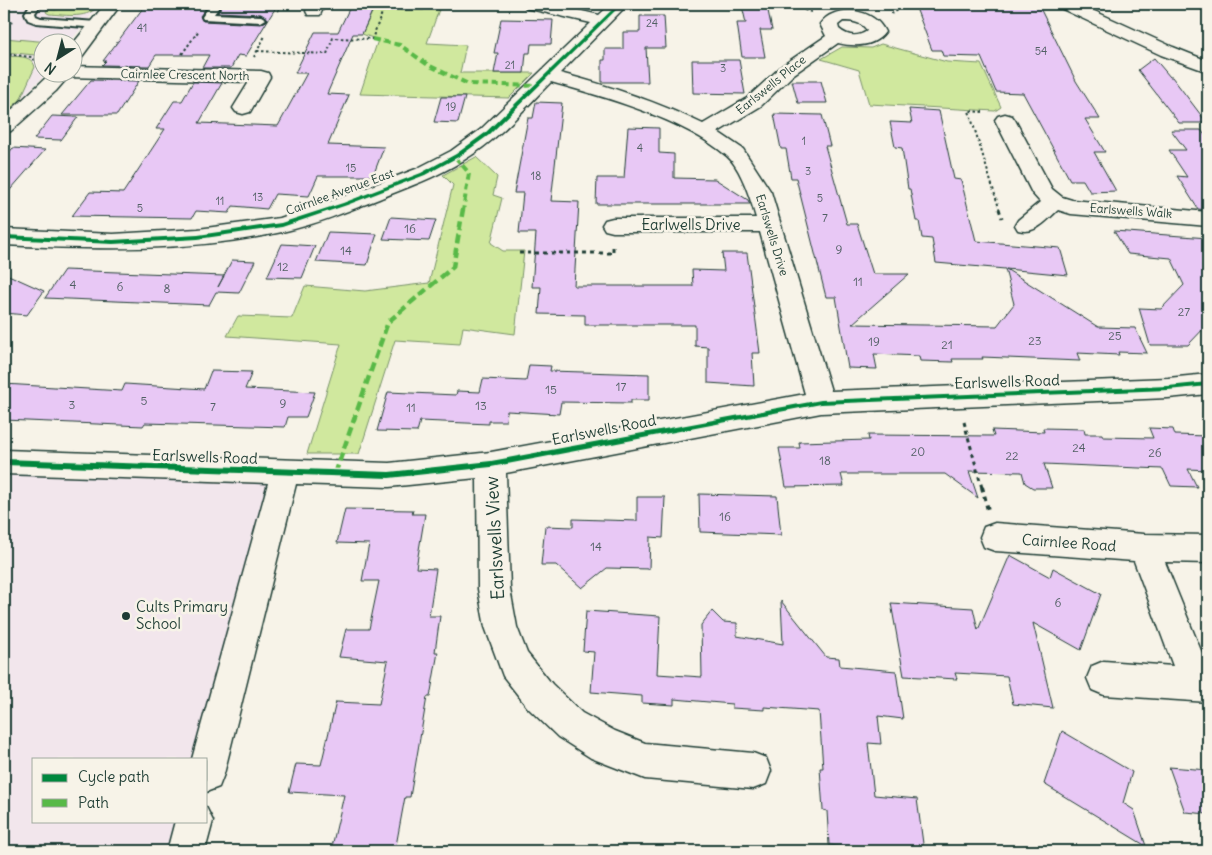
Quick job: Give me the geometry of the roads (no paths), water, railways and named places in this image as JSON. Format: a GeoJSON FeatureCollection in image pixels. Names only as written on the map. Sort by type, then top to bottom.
{"type":"FeatureCollection","features":[{"type":"Feature","properties":{"kind":"street"},"geometry":{"type":"LineString","coordinates":[[82,45],[113,4]]}},
{"type":"Feature","properties":{"kind":"street"},"geometry":{"type":"LineString","coordinates":[[532,4],[603,21]]}},
{"type":"Feature","properties":{"kind":"street","name":"Cairnlee Avenue East"},"geometry":{"type":"LineString","coordinates":[[4,237],[113,242],[198,237],[282,225],[345,204],[423,174],[458,155],[487,134],[620,4]]}},
{"type":"Feature","properties":{"kind":"street"},"geometry":{"type":"LineString","coordinates":[[1066,4],[1167,51],[1208,67]]}},
{"type":"Feature","properties":{"kind":"street","name":"Earlswells Place"},"geometry":{"type":"LineString","coordinates":[[704,132],[754,102],[788,70],[837,36]]}},
{"type":"Feature","properties":{"kind":"street","name":"Cairnlee Crescent North"},"geometry":{"type":"LineString","coordinates":[[82,72],[261,77],[243,108]]}},
{"type":"Feature","properties":{"kind":"street","name":"Earlswells Drive"},"geometry":{"type":"LineString","coordinates":[[548,75],[598,89],[656,109],[704,132],[736,153],[760,192],[821,402]]}},
{"type":"Feature","properties":{"kind":"street"},"geometry":{"type":"LineString","coordinates":[[4,127],[53,82]]}},
{"type":"Feature","properties":{"kind":"street"},"geometry":{"type":"LineString","coordinates":[[1005,120],[1043,193],[1054,202],[1026,226]]}},
{"type":"Feature","properties":{"kind":"street","name":"Earlswells Walk"},"geometry":{"type":"LineString","coordinates":[[1054,202],[1071,207],[1208,219]]}},
{"type":"Feature","properties":{"kind":"street","name":"Earlwells Drive"},"geometry":{"type":"LineString","coordinates":[[614,225],[769,225]]}},
{"type":"Feature","properties":{"kind":"street","name":"Earlswells Road"},"geometry":{"type":"LineString","coordinates":[[4,462],[389,475],[491,464],[821,402],[1168,388],[1208,384]]}},
{"type":"Feature","properties":{"kind":"street","name":"Earlswells View"},"geometry":{"type":"LineString","coordinates":[[491,464],[494,589],[501,627],[516,664],[540,696],[570,725],[604,745],[644,761],[753,770]]}},
{"type":"Feature","properties":{"kind":"street"},"geometry":{"type":"LineString","coordinates":[[208,766],[285,472]]}},
{"type":"Feature","properties":{"kind":"street","name":"Cairnlee Road"},"geometry":{"type":"LineString","coordinates":[[995,537],[1144,548],[1208,550]]}},
{"type":"Feature","properties":{"kind":"street"},"geometry":{"type":"LineString","coordinates":[[1104,678],[1202,684],[1144,548]]}},
{"type":"Feature","properties":{"kind":"street"},"geometry":{"type":"LineString","coordinates":[[186,851],[194,822]]}},
{"type":"Feature","properties":{"kind":"lane"},"geometry":{"type":"LineString","coordinates":[[216,4],[208,17],[261,19]]}},
{"type":"Feature","properties":{"kind":"lane"},"geometry":{"type":"LineString","coordinates":[[34,8],[30,13],[32,18],[40,21],[97,25]]}},
{"type":"Feature","properties":{"kind":"place","name":"Cults Primary School"},"geometry":{"type":"Point","coordinates":[126,616]}}]}
